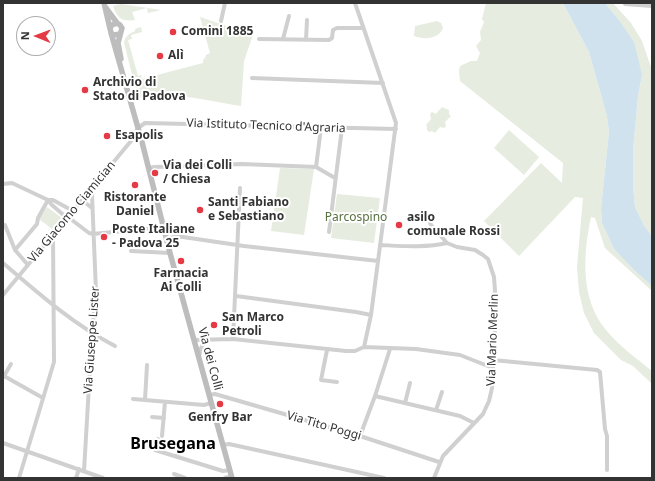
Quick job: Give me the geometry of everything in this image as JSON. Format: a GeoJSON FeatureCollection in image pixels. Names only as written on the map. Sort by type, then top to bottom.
{"type":"FeatureCollection","features":[{"type":"Feature","properties":{"kind":"main road","name":"Via dei Colli"},"geometry":{"type":"LineString","coordinates":[[104,4],[117,24],[122,28],[118,43],[124,76]]}},
{"type":"Feature","properties":{"kind":"main road","name":"Via dei Colli"},"geometry":{"type":"LineString","coordinates":[[104,4],[114,48],[124,76],[149,168],[166,239],[231,475]]}},
{"type":"Feature","properties":{"kind":"main road"},"geometry":{"type":"LineString","coordinates":[[117,24],[112,25],[111,31],[114,36],[120,34]]}},
{"type":"Feature","properties":{"kind":"street"},"geometry":{"type":"LineString","coordinates":[[221,21],[225,3]]}},
{"type":"Feature","properties":{"kind":"street"},"geometry":{"type":"LineString","coordinates":[[355,3],[396,123],[371,315],[364,347]]}},
{"type":"Feature","properties":{"kind":"street"},"geometry":{"type":"LineString","coordinates":[[625,4],[652,6]]}},
{"type":"Feature","properties":{"kind":"street"},"geometry":{"type":"LineString","coordinates":[[283,39],[289,16]]}},
{"type":"Feature","properties":{"kind":"street"},"geometry":{"type":"LineString","coordinates":[[306,40],[307,20]]}},
{"type":"Feature","properties":{"kind":"street"},"geometry":{"type":"LineString","coordinates":[[259,39],[328,40],[332,38],[333,30],[337,28],[363,28]]}},
{"type":"Feature","properties":{"kind":"street"},"geometry":{"type":"LineString","coordinates":[[252,78],[383,83]]}},
{"type":"Feature","properties":{"kind":"street","name":"Via Istituto Tecnico d'Agraria"},"geometry":{"type":"LineString","coordinates":[[138,128],[145,123],[149,123],[396,129]]}},
{"type":"Feature","properties":{"kind":"street","name":"Via Giacomo Ciamician"},"geometry":{"type":"LineString","coordinates":[[3,295],[131,141],[138,128]]}},
{"type":"Feature","properties":{"kind":"street"},"geometry":{"type":"LineString","coordinates":[[316,167],[321,128]]}},
{"type":"Feature","properties":{"kind":"street"},"geometry":{"type":"LineString","coordinates":[[329,232],[342,128]]}},
{"type":"Feature","properties":{"kind":"street"},"geometry":{"type":"LineString","coordinates":[[149,168],[237,164],[316,167],[335,178]]}},
{"type":"Feature","properties":{"kind":"street"},"geometry":{"type":"LineString","coordinates":[[3,184],[12,183],[48,200],[53,200],[73,211]]}},
{"type":"Feature","properties":{"kind":"street"},"geometry":{"type":"LineString","coordinates":[[233,339],[240,188]]}},
{"type":"Feature","properties":{"kind":"street","name":"Via Giuseppe Lister"},"geometry":{"type":"LineString","coordinates":[[84,471],[96,292],[92,195],[90,190]]}},
{"type":"Feature","properties":{"kind":"street"},"geometry":{"type":"LineString","coordinates":[[48,200],[52,205],[89,233],[93,234],[164,227]]}},
{"type":"Feature","properties":{"kind":"street"},"geometry":{"type":"LineString","coordinates":[[15,250],[36,224],[48,200]]}},
{"type":"Feature","properties":{"kind":"street"},"geometry":{"type":"LineString","coordinates":[[82,200],[92,208]]}},
{"type":"Feature","properties":{"kind":"street"},"geometry":{"type":"LineString","coordinates":[[380,245],[416,246],[440,245],[447,243],[428,218]]}},
{"type":"Feature","properties":{"kind":"street"},"geometry":{"type":"LineString","coordinates":[[5,225],[15,250],[28,265]]}},
{"type":"Feature","properties":{"kind":"street"},"geometry":{"type":"LineString","coordinates":[[19,478],[54,362],[54,234]]}},
{"type":"Feature","properties":{"kind":"street"},"geometry":{"type":"LineString","coordinates":[[166,239],[183,237],[378,262]]}},
{"type":"Feature","properties":{"kind":"street","name":"Via Mario Merlin"},"geometry":{"type":"LineString","coordinates":[[434,478],[439,462],[447,450],[482,414],[489,401],[492,388],[495,298],[494,277],[488,260],[484,255],[475,250],[457,247],[447,243]]}},
{"type":"Feature","properties":{"kind":"street"},"geometry":{"type":"LineString","coordinates":[[131,252],[170,253]]}},
{"type":"Feature","properties":{"kind":"street"},"geometry":{"type":"LineString","coordinates":[[3,263],[55,308],[92,334],[115,346]]}},
{"type":"Feature","properties":{"kind":"street"},"geometry":{"type":"LineString","coordinates":[[236,296],[371,315]]}},
{"type":"Feature","properties":{"kind":"street"},"geometry":{"type":"LineString","coordinates":[[198,358],[206,339]]}},
{"type":"Feature","properties":{"kind":"street"},"geometry":{"type":"LineString","coordinates":[[194,340],[233,339],[327,350],[355,351],[364,347],[416,349],[460,355],[493,368]]}},
{"type":"Feature","properties":{"kind":"street"},"geometry":{"type":"LineString","coordinates":[[360,436],[375,396],[390,348]]}},
{"type":"Feature","properties":{"kind":"street"},"geometry":{"type":"LineString","coordinates":[[327,350],[321,380],[337,382]]}},
{"type":"Feature","properties":{"kind":"street"},"geometry":{"type":"LineString","coordinates":[[493,360],[598,370],[600,372],[605,429],[607,436],[607,470]]}},
{"type":"Feature","properties":{"kind":"street"},"geometry":{"type":"LineString","coordinates":[[11,364],[4,376],[43,398]]}},
{"type":"Feature","properties":{"kind":"street"},"geometry":{"type":"LineString","coordinates":[[145,400],[147,365]]}},
{"type":"Feature","properties":{"kind":"street"},"geometry":{"type":"LineString","coordinates":[[405,403],[410,383]]}},
{"type":"Feature","properties":{"kind":"street"},"geometry":{"type":"LineString","coordinates":[[436,410],[442,392]]}},
{"type":"Feature","properties":{"kind":"street","name":"Via Tito Poggi"},"geometry":{"type":"LineString","coordinates":[[209,395],[215,394],[360,436],[439,462]]}},
{"type":"Feature","properties":{"kind":"street"},"geometry":{"type":"LineString","coordinates":[[375,396],[460,416],[474,423]]}},
{"type":"Feature","properties":{"kind":"street"},"geometry":{"type":"LineString","coordinates":[[133,399],[204,405],[211,404]]}},
{"type":"Feature","properties":{"kind":"street"},"geometry":{"type":"LineString","coordinates":[[165,402],[164,418],[160,438],[155,450],[223,471],[231,475]]}},
{"type":"Feature","properties":{"kind":"street"},"geometry":{"type":"LineString","coordinates":[[152,417],[164,418]]}},
{"type":"Feature","properties":{"kind":"street"},"geometry":{"type":"LineString","coordinates":[[3,443],[103,478]]}},
{"type":"Feature","properties":{"kind":"street"},"geometry":{"type":"LineString","coordinates":[[223,445],[229,444],[384,478]]}},
{"type":"Feature","properties":{"kind":"street"},"geometry":{"type":"LineString","coordinates":[[177,457],[180,445]]}},
{"type":"Feature","properties":{"kind":"street"},"geometry":{"type":"LineString","coordinates":[[76,478],[79,469]]}},
{"type":"Feature","properties":{"kind":"street"},"geometry":{"type":"LineString","coordinates":[[174,474],[185,478]]}},
{"type":"Feature","properties":{"kind":"street"},"geometry":{"type":"LineString","coordinates":[[225,478],[231,475]]}},
{"type":"Feature","properties":{"kind":"green space"},"geometry":{"type":"Polygon","coordinates":[[[486,3],[563,3],[589,52],[607,116],[609,132],[601,209],[602,223],[614,249],[652,286],[652,291],[605,248],[595,218],[591,217],[585,261],[588,290],[598,318],[606,330],[628,352],[652,371],[652,384],[633,366],[621,360],[594,333],[584,313],[579,292],[577,267],[583,198],[575,197],[519,256],[484,221],[541,163],[562,183],[563,163],[460,81],[460,66],[471,61],[477,61],[480,53],[476,46],[481,40],[480,32],[484,22],[482,19],[486,3]]]}},
{"type":"Feature","properties":{"kind":"green space"},"geometry":{"type":"Polygon","coordinates":[[[605,3],[613,3],[631,23],[642,41],[652,70],[652,236],[644,227],[635,207],[633,185],[633,150],[638,96],[642,75],[618,19],[605,3]]]}},
{"type":"Feature","properties":{"kind":"green space"},"geometry":{"type":"Polygon","coordinates":[[[121,4],[161,10],[148,13],[147,8],[132,12],[135,20],[123,20],[116,14],[113,6],[121,4]]]}},
{"type":"Feature","properties":{"kind":"green space"},"geometry":{"type":"Polygon","coordinates":[[[200,17],[253,35],[244,61],[241,106],[177,96],[151,96],[138,98],[124,43],[126,37],[135,31],[135,29],[141,27],[142,32],[131,35],[132,39],[128,40],[138,76],[141,75],[142,79],[203,63],[206,55],[210,53],[200,17]]]}},
{"type":"Feature","properties":{"kind":"green space"},"geometry":{"type":"Polygon","coordinates":[[[437,21],[441,23],[443,28],[441,32],[435,36],[431,38],[422,38],[414,36],[415,26],[437,21]]]}},
{"type":"Feature","properties":{"kind":"green space"},"geometry":{"type":"Polygon","coordinates":[[[442,107],[449,110],[449,114],[451,116],[445,122],[446,126],[444,128],[440,127],[435,133],[432,131],[429,132],[426,125],[431,119],[430,114],[432,112],[436,114],[442,107]]]}},
{"type":"Feature","properties":{"kind":"green space"},"geometry":{"type":"Polygon","coordinates":[[[509,130],[539,157],[524,175],[494,148],[509,130]]]}},
{"type":"Feature","properties":{"kind":"green space"},"geometry":{"type":"Polygon","coordinates":[[[280,168],[314,169],[304,235],[271,231],[280,168]]]}},
{"type":"Feature","properties":{"kind":"green space","name":"Parcospino"},"geometry":{"type":"Polygon","coordinates":[[[337,194],[380,198],[374,243],[331,238],[337,194]]]}},
{"type":"Feature","properties":{"kind":"green space"},"geometry":{"type":"Polygon","coordinates":[[[47,207],[62,218],[52,229],[39,219],[47,207]]]}},
{"type":"Feature","properties":{"kind":"water"},"geometry":{"type":"Polygon","coordinates":[[[563,3],[605,3],[634,42],[642,75],[638,96],[633,150],[633,185],[635,207],[644,226],[652,236],[652,286],[614,249],[602,223],[601,209],[609,132],[607,116],[589,52],[563,3]]]}},
{"type":"Feature","properties":{"kind":"place","name":"Comini 1885"},"geometry":{"type":"Point","coordinates":[173,32]}},
{"type":"Feature","properties":{"kind":"place","name":"Alì"},"geometry":{"type":"Point","coordinates":[160,56]}},
{"type":"Feature","properties":{"kind":"place","name":"Archivio di Stato di Padova"},"geometry":{"type":"Point","coordinates":[85,90]}},
{"type":"Feature","properties":{"kind":"place","name":"Esapolis"},"geometry":{"type":"Point","coordinates":[107,136]}},
{"type":"Feature","properties":{"kind":"place","name":"Via dei Colli / Chiesa"},"geometry":{"type":"Point","coordinates":[155,173]}},
{"type":"Feature","properties":{"kind":"place","name":"Ristorante Daniel"},"geometry":{"type":"Point","coordinates":[135,185]}},
{"type":"Feature","properties":{"kind":"place","name":"Santi Fabiano e Sebastiano"},"geometry":{"type":"Point","coordinates":[200,210]}},
{"type":"Feature","properties":{"kind":"place","name":"asilo comunale Rossi"},"geometry":{"type":"Point","coordinates":[399,225]}},
{"type":"Feature","properties":{"kind":"place","name":"Poste Italiane - Padova 25"},"geometry":{"type":"Point","coordinates":[104,237]}},
{"type":"Feature","properties":{"kind":"place","name":"Farmacia Ai Colli"},"geometry":{"type":"Point","coordinates":[181,261]}},
{"type":"Feature","properties":{"kind":"place","name":"San Marco Petroli"},"geometry":{"type":"Point","coordinates":[214,325]}},
{"type":"Feature","properties":{"kind":"place","name":"Genfry Bar"},"geometry":{"type":"Point","coordinates":[220,404]}},
{"type":"Feature","properties":{"kind":"district","name":"Brusegana"},"geometry":{"type":"Point","coordinates":[173,444]}}]}
